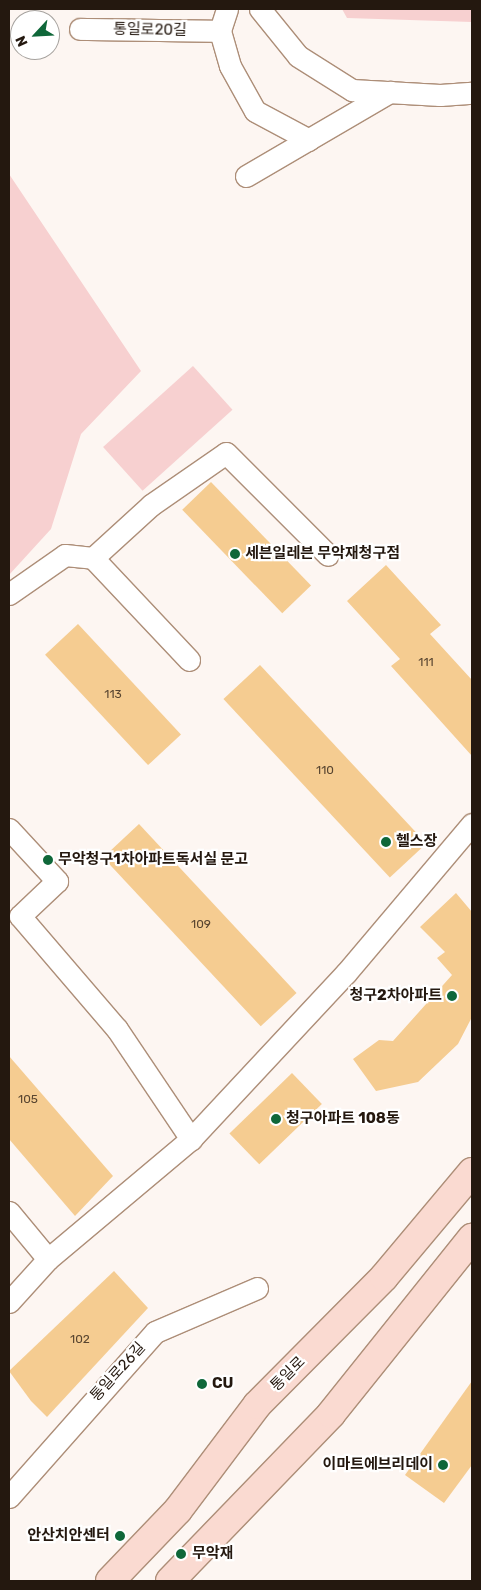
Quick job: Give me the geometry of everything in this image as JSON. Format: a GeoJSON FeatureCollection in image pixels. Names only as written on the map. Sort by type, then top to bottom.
{"type":"FeatureCollection","features":[{"type":"Feature","properties":{"kind":"main road","name":"통일로"},"geometry":{"type":"LineString","coordinates":[[110,1581],[178,1510],[258,1405],[384,1277],[472,1172]]}},
{"type":"Feature","properties":{"kind":"main road"},"geometry":{"type":"LineString","coordinates":[[170,1581],[331,1414],[472,1238]]}},
{"type":"Feature","properties":{"kind":"street"},"geometry":{"type":"LineString","coordinates":[[227,9],[220,31],[230,66],[255,111],[309,140]]}},
{"type":"Feature","properties":{"kind":"street"},"geometry":{"type":"LineString","coordinates":[[260,9],[298,56],[352,90],[472,93]]}},
{"type":"Feature","properties":{"kind":"street","name":"통일로20길"},"geometry":{"type":"LineString","coordinates":[[80,29],[220,31]]}},
{"type":"Feature","properties":{"kind":"street"},"geometry":{"type":"LineString","coordinates":[[246,176],[390,92]]}},
{"type":"Feature","properties":{"kind":"street"},"geometry":{"type":"LineString","coordinates":[[93,558],[151,505],[226,454],[328,555]]}},
{"type":"Feature","properties":{"kind":"street"},"geometry":{"type":"LineString","coordinates":[[9,594],[65,555],[93,558],[189,660]]}},
{"type":"Feature","properties":{"kind":"street"},"geometry":{"type":"LineString","coordinates":[[9,1302],[48,1259],[191,1139],[346,972],[472,824]]}},
{"type":"Feature","properties":{"kind":"street"},"geometry":{"type":"LineString","coordinates":[[9,829],[57,881],[14,922],[117,1029],[191,1139]]}},
{"type":"Feature","properties":{"kind":"street"},"geometry":{"type":"LineString","coordinates":[[9,1212],[48,1259]]}},
{"type":"Feature","properties":{"kind":"street","name":"통일로26길"},"geometry":{"type":"LineString","coordinates":[[9,1496],[155,1332],[257,1288]]}},
{"type":"Feature","properties":{"kind":"shaded area"},"geometry":{"type":"Polygon","coordinates":[[[342,9],[472,9],[472,22],[347,18],[342,9]]]}},
{"type":"Feature","properties":{"kind":"shaded area"},"geometry":{"type":"Polygon","coordinates":[[[9,174],[141,371],[81,434],[51,529],[9,575],[9,174]]]}},
{"type":"Feature","properties":{"kind":"shaded area"},"geometry":{"type":"Polygon","coordinates":[[[193,366],[232,410],[143,491],[103,447],[193,366]]]}},
{"type":"Feature","properties":{"kind":"building"},"geometry":{"type":"Polygon","coordinates":[[[211,482],[311,586],[282,613],[182,510],[211,482]]]}},
{"type":"Feature","properties":{"kind":"building"},"geometry":{"type":"Polygon","coordinates":[[[386,565],[441,625],[430,634],[472,680],[472,756],[391,666],[400,659],[347,601],[386,565]]]}},
{"type":"Feature","properties":{"kind":"building"},"geometry":{"type":"Polygon","coordinates":[[[78,624],[181,734],[148,765],[45,655],[78,624]]]}},
{"type":"Feature","properties":{"kind":"building"},"geometry":{"type":"Polygon","coordinates":[[[260,665],[426,843],[390,878],[223,699],[260,665]]]}},
{"type":"Feature","properties":{"kind":"building"},"geometry":{"type":"Polygon","coordinates":[[[139,824],[297,993],[261,1026],[103,857],[139,824]]]}},
{"type":"Feature","properties":{"kind":"building","name":"청구2차아파트"},"geometry":{"type":"Polygon","coordinates":[[[456,893],[472,912],[472,1017],[458,1044],[418,1082],[376,1091],[353,1059],[379,1040],[393,1041],[452,975],[437,958],[445,952],[420,927],[456,893]]]}},
{"type":"Feature","properties":{"kind":"building"},"geometry":{"type":"Polygon","coordinates":[[[9,1056],[113,1176],[75,1216],[9,1139],[9,1056]]]}},
{"type":"Feature","properties":{"kind":"building","name":"청구아파트 108동"},"geometry":{"type":"Polygon","coordinates":[[[292,1073],[322,1104],[259,1164],[229,1133],[292,1073]]]}},
{"type":"Feature","properties":{"kind":"building"},"geometry":{"type":"Polygon","coordinates":[[[114,1271],[148,1308],[47,1417],[31,1401],[9,1371],[114,1271]]]}},
{"type":"Feature","properties":{"kind":"building"},"geometry":{"type":"Polygon","coordinates":[[[472,1381],[472,1465],[444,1503],[405,1475],[472,1381]]]}},
{"type":"Feature","properties":{"kind":"place","name":"세븐일레븐 무악재청구점"},"geometry":{"type":"Point","coordinates":[235,554]}},
{"type":"Feature","properties":{"kind":"place","name":"헬스장"},"geometry":{"type":"Point","coordinates":[386,842]}},
{"type":"Feature","properties":{"kind":"place","name":"무악청구1차아파트독서실 문고"},"geometry":{"type":"Point","coordinates":[48,860]}},
{"type":"Feature","properties":{"kind":"place","name":"청구2차아파트"},"geometry":{"type":"Point","coordinates":[452,996]}},
{"type":"Feature","properties":{"kind":"place","name":"청구아파트 108동"},"geometry":{"type":"Point","coordinates":[276,1119]}},
{"type":"Feature","properties":{"kind":"place","name":"CU"},"geometry":{"type":"Point","coordinates":[202,1384]}},
{"type":"Feature","properties":{"kind":"place","name":"이마트에브리데이"},"geometry":{"type":"Point","coordinates":[443,1465]}},
{"type":"Feature","properties":{"kind":"place","name":"안산치안센터"},"geometry":{"type":"Point","coordinates":[120,1536]}},
{"type":"Feature","properties":{"kind":"place","name":"무악재"},"geometry":{"type":"Point","coordinates":[181,1554]}}]}
